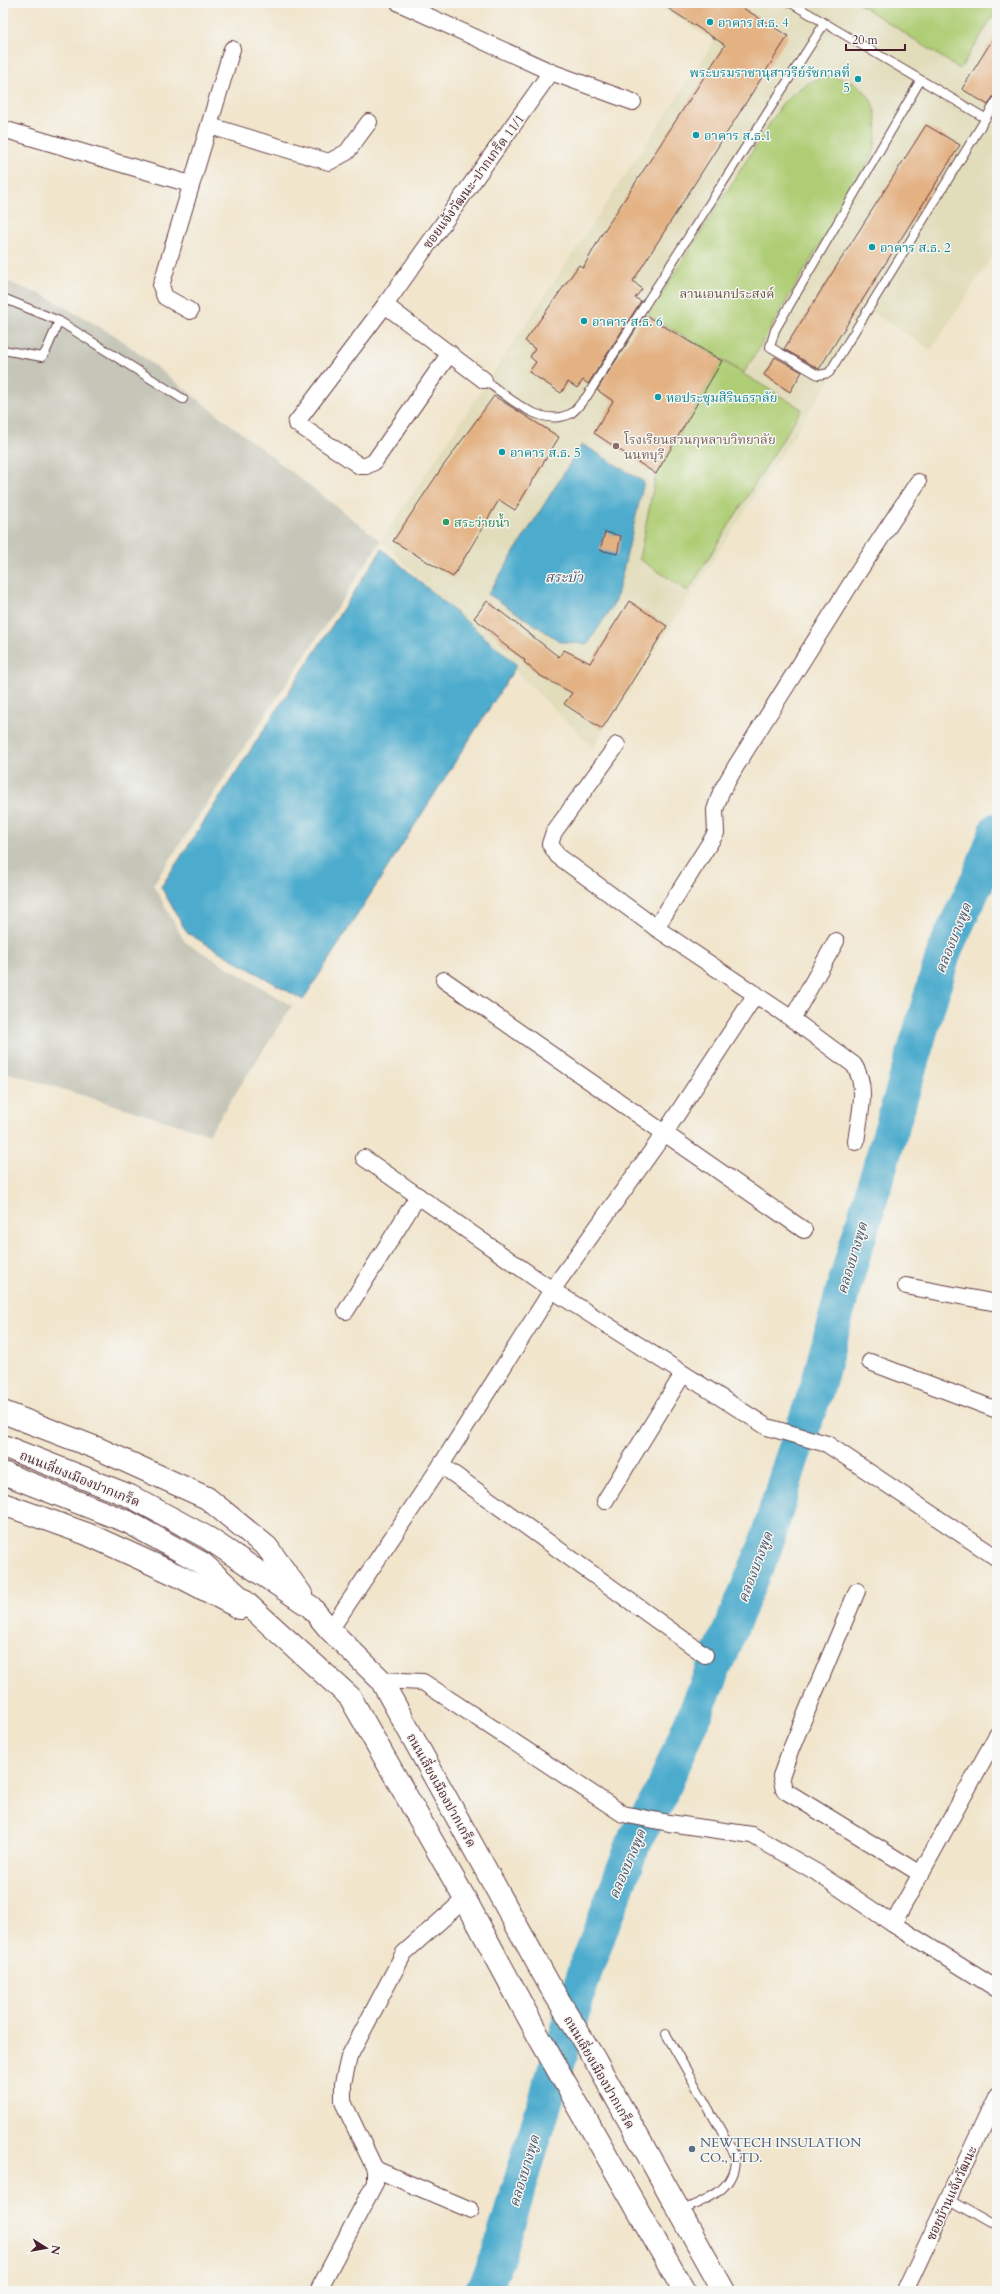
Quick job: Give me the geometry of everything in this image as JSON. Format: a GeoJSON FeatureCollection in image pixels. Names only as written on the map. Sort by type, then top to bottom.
{"type":"FeatureCollection","features":[{"type":"Feature","properties":{"kind":"main road"},"geometry":{"type":"LineString","coordinates":[[3,1412],[99,1449],[207,1498],[267,1547],[311,1607]]}},
{"type":"Feature","properties":{"kind":"main road","name":"ถนนเลี่ยงเมืองปากเกร็ด"},"geometry":{"type":"LineString","coordinates":[[3,1446],[130,1496],[208,1538],[311,1607],[330,1630],[381,1680],[550,1986],[595,2060],[724,2291]]}},
{"type":"Feature","properties":{"kind":"main road","name":"ถนนเลี่ยงเมืองปากเกร็ด"},"geometry":{"type":"LineString","coordinates":[[3,1473],[128,1522],[202,1563],[350,1697],[465,1899],[539,2037],[684,2291]]}},
{"type":"Feature","properties":{"kind":"main road"},"geometry":{"type":"LineString","coordinates":[[3,1504],[88,1534],[179,1576],[270,1624]]}},
{"type":"Feature","properties":{"kind":"street"},"geometry":{"type":"LineString","coordinates":[[399,3],[551,72],[633,102]]}},
{"type":"Feature","properties":{"kind":"street"},"geometry":{"type":"LineString","coordinates":[[190,311],[165,298],[161,286],[190,184],[210,126],[232,50]]}},
{"type":"Feature","properties":{"kind":"street","name":"ซอยแจ้งวัฒนะ-ปากเกร็ด 11/1"},"geometry":{"type":"LineString","coordinates":[[450,353],[374,462],[366,466],[360,466],[296,423],[385,305],[551,72]]}},
{"type":"Feature","properties":{"kind":"street"},"geometry":{"type":"LineString","coordinates":[[210,126],[329,162],[346,152],[369,122]]}},
{"type":"Feature","properties":{"kind":"street"},"geometry":{"type":"LineString","coordinates":[[3,129],[190,184]]}},
{"type":"Feature","properties":{"kind":"street"},"geometry":{"type":"LineString","coordinates":[[385,305],[484,380]]}},
{"type":"Feature","properties":{"kind":"street"},"geometry":{"type":"LineString","coordinates":[[656,928],[716,834],[715,810],[721,792],[736,766],[857,574],[918,482]]}},
{"type":"Feature","properties":{"kind":"street"},"geometry":{"type":"LineString","coordinates":[[617,745],[554,832],[550,844],[558,856],[656,928],[756,994],[854,1065],[860,1075],[863,1089],[856,1142]]}},
{"type":"Feature","properties":{"kind":"street"},"geometry":{"type":"LineString","coordinates":[[792,1019],[836,941]]}},
{"type":"Feature","properties":{"kind":"street"},"geometry":{"type":"LineString","coordinates":[[444,980],[804,1230]]}},
{"type":"Feature","properties":{"kind":"street"},"geometry":{"type":"LineString","coordinates":[[330,1630],[441,1465],[552,1290],[664,1134],[756,994]]}},
{"type":"Feature","properties":{"kind":"street"},"geometry":{"type":"LineString","coordinates":[[364,1158],[552,1290],[767,1428],[827,1444],[997,1558]]}},
{"type":"Feature","properties":{"kind":"street"},"geometry":{"type":"LineString","coordinates":[[346,1311],[418,1196]]}},
{"type":"Feature","properties":{"kind":"street"},"geometry":{"type":"LineString","coordinates":[[906,1286],[997,1303]]}},
{"type":"Feature","properties":{"kind":"street"},"geometry":{"type":"LineString","coordinates":[[870,1362],[997,1410]]}},
{"type":"Feature","properties":{"kind":"street"},"geometry":{"type":"LineString","coordinates":[[605,1501],[683,1374]]}},
{"type":"Feature","properties":{"kind":"street"},"geometry":{"type":"LineString","coordinates":[[441,1465],[705,1655]]}},
{"type":"Feature","properties":{"kind":"street"},"geometry":{"type":"LineString","coordinates":[[857,1591],[791,1749],[781,1776],[782,1783],[784,1790],[790,1795],[921,1874]]}},
{"type":"Feature","properties":{"kind":"street"},"geometry":{"type":"LineString","coordinates":[[381,1680],[423,1682],[623,1814],[668,1823],[752,1835],[816,1872],[893,1924],[997,1989]]}},
{"type":"Feature","properties":{"kind":"street"},"geometry":{"type":"LineString","coordinates":[[893,1924],[997,1735]]}},
{"type":"Feature","properties":{"kind":"street"},"geometry":{"type":"LineString","coordinates":[[318,2291],[375,2183],[375,2169],[343,2102],[343,2083],[349,2057],[404,1953],[465,1899]]}},
{"type":"Feature","properties":{"kind":"street","name":"ซอยบ้านแจ้งวัฒนะ"},"geometry":{"type":"LineString","coordinates":[[905,2291],[997,2095]]}},
{"type":"Feature","properties":{"kind":"street"},"geometry":{"type":"LineString","coordinates":[[375,2169],[471,2210]]}},
{"type":"Feature","properties":{"kind":"lane"},"geometry":{"type":"LineString","coordinates":[[791,3],[920,81],[985,118]]}},
{"type":"Feature","properties":{"kind":"lane"},"geometry":{"type":"LineString","coordinates":[[484,380],[526,409],[547,418],[571,414],[591,389],[824,24]]}},
{"type":"Feature","properties":{"kind":"lane"},"geometry":{"type":"LineString","coordinates":[[920,81],[775,330],[770,347],[818,375],[829,373],[997,100]]}},
{"type":"Feature","properties":{"kind":"lane"},"geometry":{"type":"LineString","coordinates":[[3,298],[59,321],[182,399]]}},
{"type":"Feature","properties":{"kind":"lane"},"geometry":{"type":"LineString","coordinates":[[3,350],[42,357],[59,321]]}},
{"type":"Feature","properties":{"kind":"lane"},"geometry":{"type":"LineString","coordinates":[[666,2034],[735,2155],[736,2167],[731,2179],[713,2196],[679,2211]]}},
{"type":"Feature","properties":{"kind":"lane"},"geometry":{"type":"LineString","coordinates":[[948,2199],[997,2227]]}},
{"type":"Feature","properties":{"kind":"shaded area","name":"โรงเรียนสวนกุหลาบวิทยาลัย นนทบุรี"},"geometry":{"type":"Polygon","coordinates":[[[656,3],[997,3],[997,249],[931,350],[873,313],[593,747],[381,541],[714,42],[656,3]]]}},
{"type":"Feature","properties":{"kind":"shaded area"},"geometry":{"type":"Polygon","coordinates":[[[3,280],[47,297],[116,336],[381,541],[153,885],[185,942],[292,1006],[209,1134],[3,1071],[3,280]]]}},
{"type":"Feature","properties":{"kind":"green space"},"geometry":{"type":"Polygon","coordinates":[[[858,3],[997,3],[997,10],[960,69],[858,3]]]}},
{"type":"Feature","properties":{"kind":"green space","name":"ลานเอนกประสงค์"},"geometry":{"type":"Polygon","coordinates":[[[829,76],[845,79],[857,85],[866,93],[872,103],[877,127],[873,155],[744,373],[648,315],[783,103],[793,93],[804,86],[815,80],[829,76]]]}},
{"type":"Feature","properties":{"kind":"green space"},"geometry":{"type":"Polygon","coordinates":[[[722,361],[802,409],[688,591],[639,559],[656,474],[722,361]]]}},
{"type":"Feature","properties":{"kind":"water","name":"สระบัว"},"geometry":{"type":"Polygon","coordinates":[[[582,444],[644,482],[616,600],[588,644],[561,642],[488,594],[582,444]]]}},
{"type":"Feature","properties":{"kind":"water"},"geometry":{"type":"Polygon","coordinates":[[[382,549],[517,665],[303,1000],[187,933],[161,887],[382,549]]]}},
{"type":"Feature","properties":{"kind":"building"},"geometry":{"type":"Polygon","coordinates":[[[660,3],[735,3],[788,36],[633,281],[642,289],[635,298],[641,301],[588,384],[583,380],[577,388],[568,382],[561,393],[529,372],[536,362],[530,357],[535,349],[525,341],[579,265],[583,268],[602,234],[725,45],[660,3]]]}},
{"type":"Feature","properties":{"kind":"building"},"geometry":{"type":"Polygon","coordinates":[[[997,32],[997,90],[988,105],[962,89],[997,32]]]}},
{"type":"Feature","properties":{"kind":"building","name":"อาคาร ส.ธ. 2"},"geometry":{"type":"Polygon","coordinates":[[[926,125],[960,145],[819,369],[784,349],[926,125]]]}},
{"type":"Feature","properties":{"kind":"building","name":"หอประชุมสิรินธราลัย"},"geometry":{"type":"Polygon","coordinates":[[[645,315],[722,361],[656,474],[594,433],[613,401],[597,390],[645,315]]]}},
{"type":"Feature","properties":{"kind":"building"},"geometry":{"type":"Polygon","coordinates":[[[775,357],[802,372],[790,392],[764,375],[775,357]]]}},
{"type":"Feature","properties":{"kind":"building"},"geometry":{"type":"Polygon","coordinates":[[[494,396],[559,437],[515,510],[499,500],[453,577],[393,541],[441,469],[494,396]]]}},
{"type":"Feature","properties":{"kind":"building"},"geometry":{"type":"Polygon","coordinates":[[[605,532],[621,536],[617,554],[600,550],[605,532]]]}},
{"type":"Feature","properties":{"kind":"building"},"geometry":{"type":"Polygon","coordinates":[[[487,601],[559,657],[564,650],[590,663],[629,601],[667,626],[602,729],[564,704],[572,693],[539,675],[524,662],[525,660],[498,640],[500,639],[474,618],[487,601]]]}},
{"type":"Feature","properties":{"kind":"waterway","name":"คลองบางพูด"},"geometry":{"type":"LineString","coordinates":[[482,2291],[498,2256],[587,1965],[636,1837],[660,1796],[765,1547],[790,1464],[817,1388],[843,1290],[945,949],[980,875],[997,830]]}},
{"type":"Feature","properties":{"kind":"place","name":"อาคาร ส.ธ. 4"},"geometry":{"type":"Point","coordinates":[710,22]}},
{"type":"Feature","properties":{"kind":"place","name":"พระบรมราชานุสาวรีย์รัชกาลที่ 5"},"geometry":{"type":"Point","coordinates":[858,79]}},
{"type":"Feature","properties":{"kind":"place","name":"อาคาร ส.ธ.1"},"geometry":{"type":"Point","coordinates":[696,135]}},
{"type":"Feature","properties":{"kind":"place","name":"อาคาร ส.ธ. 2"},"geometry":{"type":"Point","coordinates":[872,247]}},
{"type":"Feature","properties":{"kind":"place","name":"อาคาร ส.ธ. 6"},"geometry":{"type":"Point","coordinates":[584,321]}},
{"type":"Feature","properties":{"kind":"place","name":"หอประชุมสิรินธราลัย"},"geometry":{"type":"Point","coordinates":[658,397]}},
{"type":"Feature","properties":{"kind":"place","name":"โรงเรียนสวนกุหลาบวิทยาลัย นนทบุรี"},"geometry":{"type":"Point","coordinates":[616,446]}},
{"type":"Feature","properties":{"kind":"place","name":"อาคาร ส.ธ. 5"},"geometry":{"type":"Point","coordinates":[502,452]}},
{"type":"Feature","properties":{"kind":"place","name":"สระว่ายน้ำ"},"geometry":{"type":"Point","coordinates":[446,522]}},
{"type":"Feature","properties":{"kind":"place","name":"NEWTECH INSULATION CO., LTD."},"geometry":{"type":"Point","coordinates":[692,2149]}}]}
